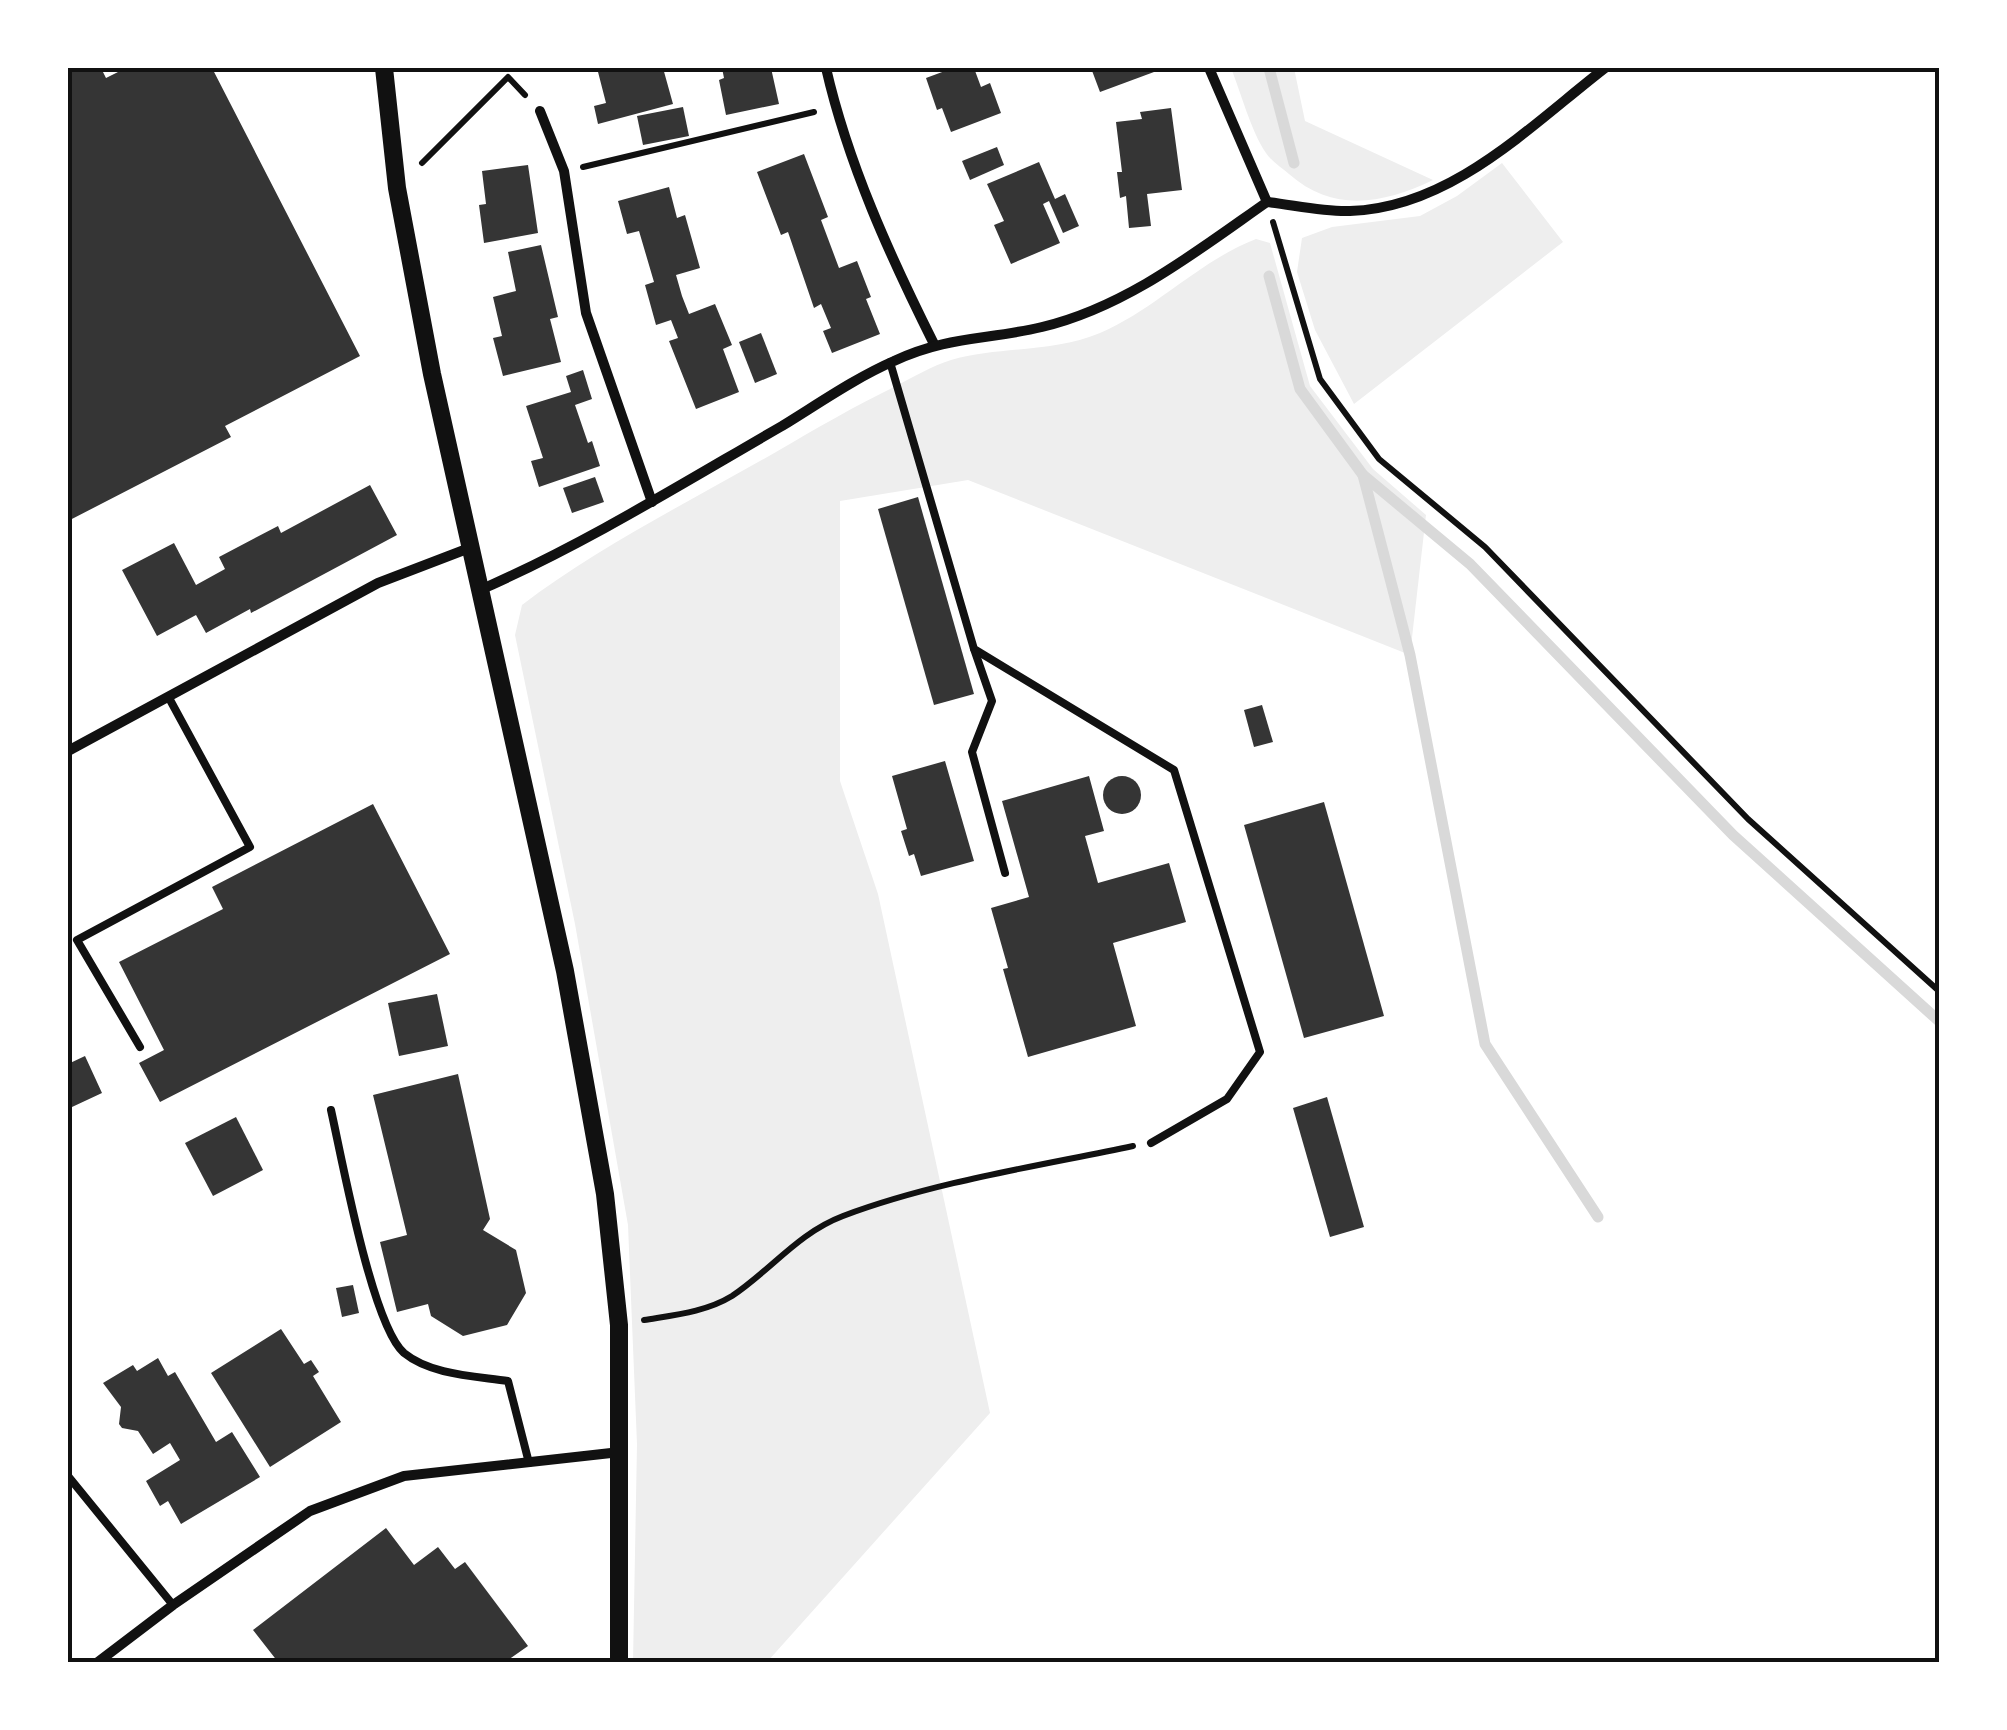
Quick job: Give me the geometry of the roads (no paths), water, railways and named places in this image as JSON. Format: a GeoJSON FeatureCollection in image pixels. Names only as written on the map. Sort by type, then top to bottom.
{"type":"FeatureCollection","features":[{"type":"Feature","properties":{"kind":"street"},"geometry":{"type":"LineString","coordinates":[[384,68],[397,188],[432,374],[565,971],[605,1194],[618,1325],[619,1662]]}},
{"type":"Feature","properties":{"kind":"street"},"geometry":{"type":"LineString","coordinates":[[826,68],[835,107],[889,254],[934,344]]}},
{"type":"Feature","properties":{"kind":"street"},"geometry":{"type":"LineString","coordinates":[[1208,68],[1266,202]]}},
{"type":"Feature","properties":{"kind":"street"},"geometry":{"type":"LineString","coordinates":[[480,590],[537,565],[652,502],[890,362],[934,344],[1042,327],[1114,302],[1179,264],[1266,202],[1349,212],[1409,202],[1430,194],[1470,171],[1605,68]]}},
{"type":"Feature","properties":{"kind":"street"},"geometry":{"type":"LineString","coordinates":[[540,111],[564,172],[586,313],[652,502]]}},
{"type":"Feature","properties":{"kind":"street"},"geometry":{"type":"LineString","coordinates":[[68,751],[378,583],[472,547]]}},
{"type":"Feature","properties":{"kind":"street"},"geometry":{"type":"LineString","coordinates":[[98,1662],[310,1512],[404,1476],[620,1452]]}},
{"type":"Feature","properties":{"kind":"lane"},"geometry":{"type":"LineString","coordinates":[[890,362],[992,701],[972,752],[1005,873]]}},
{"type":"Feature","properties":{"kind":"lane"},"geometry":{"type":"LineString","coordinates":[[974,649],[1174,770],[1260,1052],[1227,1100],[1151,1143]]}},
{"type":"Feature","properties":{"kind":"lane"},"geometry":{"type":"LineString","coordinates":[[140,1047],[77,940],[250,847],[169,698]]}},
{"type":"Feature","properties":{"kind":"lane"},"geometry":{"type":"LineString","coordinates":[[331,1110],[377,1305],[394,1336],[403,1352],[443,1371],[508,1381],[529,1463]]}},
{"type":"Feature","properties":{"kind":"lane"},"geometry":{"type":"LineString","coordinates":[[68,1476],[174,1605]]}},
{"type":"Feature","properties":{"kind":"waterway"},"geometry":{"type":"LineString","coordinates":[[1269,68],[1294,163]]}},
{"type":"Feature","properties":{"kind":"waterway"},"geometry":{"type":"LineString","coordinates":[[1269,276],[1300,389],[1363,475],[1470,564],[1733,835],[1940,1022]]}},
{"type":"Feature","properties":{"kind":"waterway"},"geometry":{"type":"LineString","coordinates":[[1363,475],[1410,655],[1485,1044],[1598,1217]]}}]}
